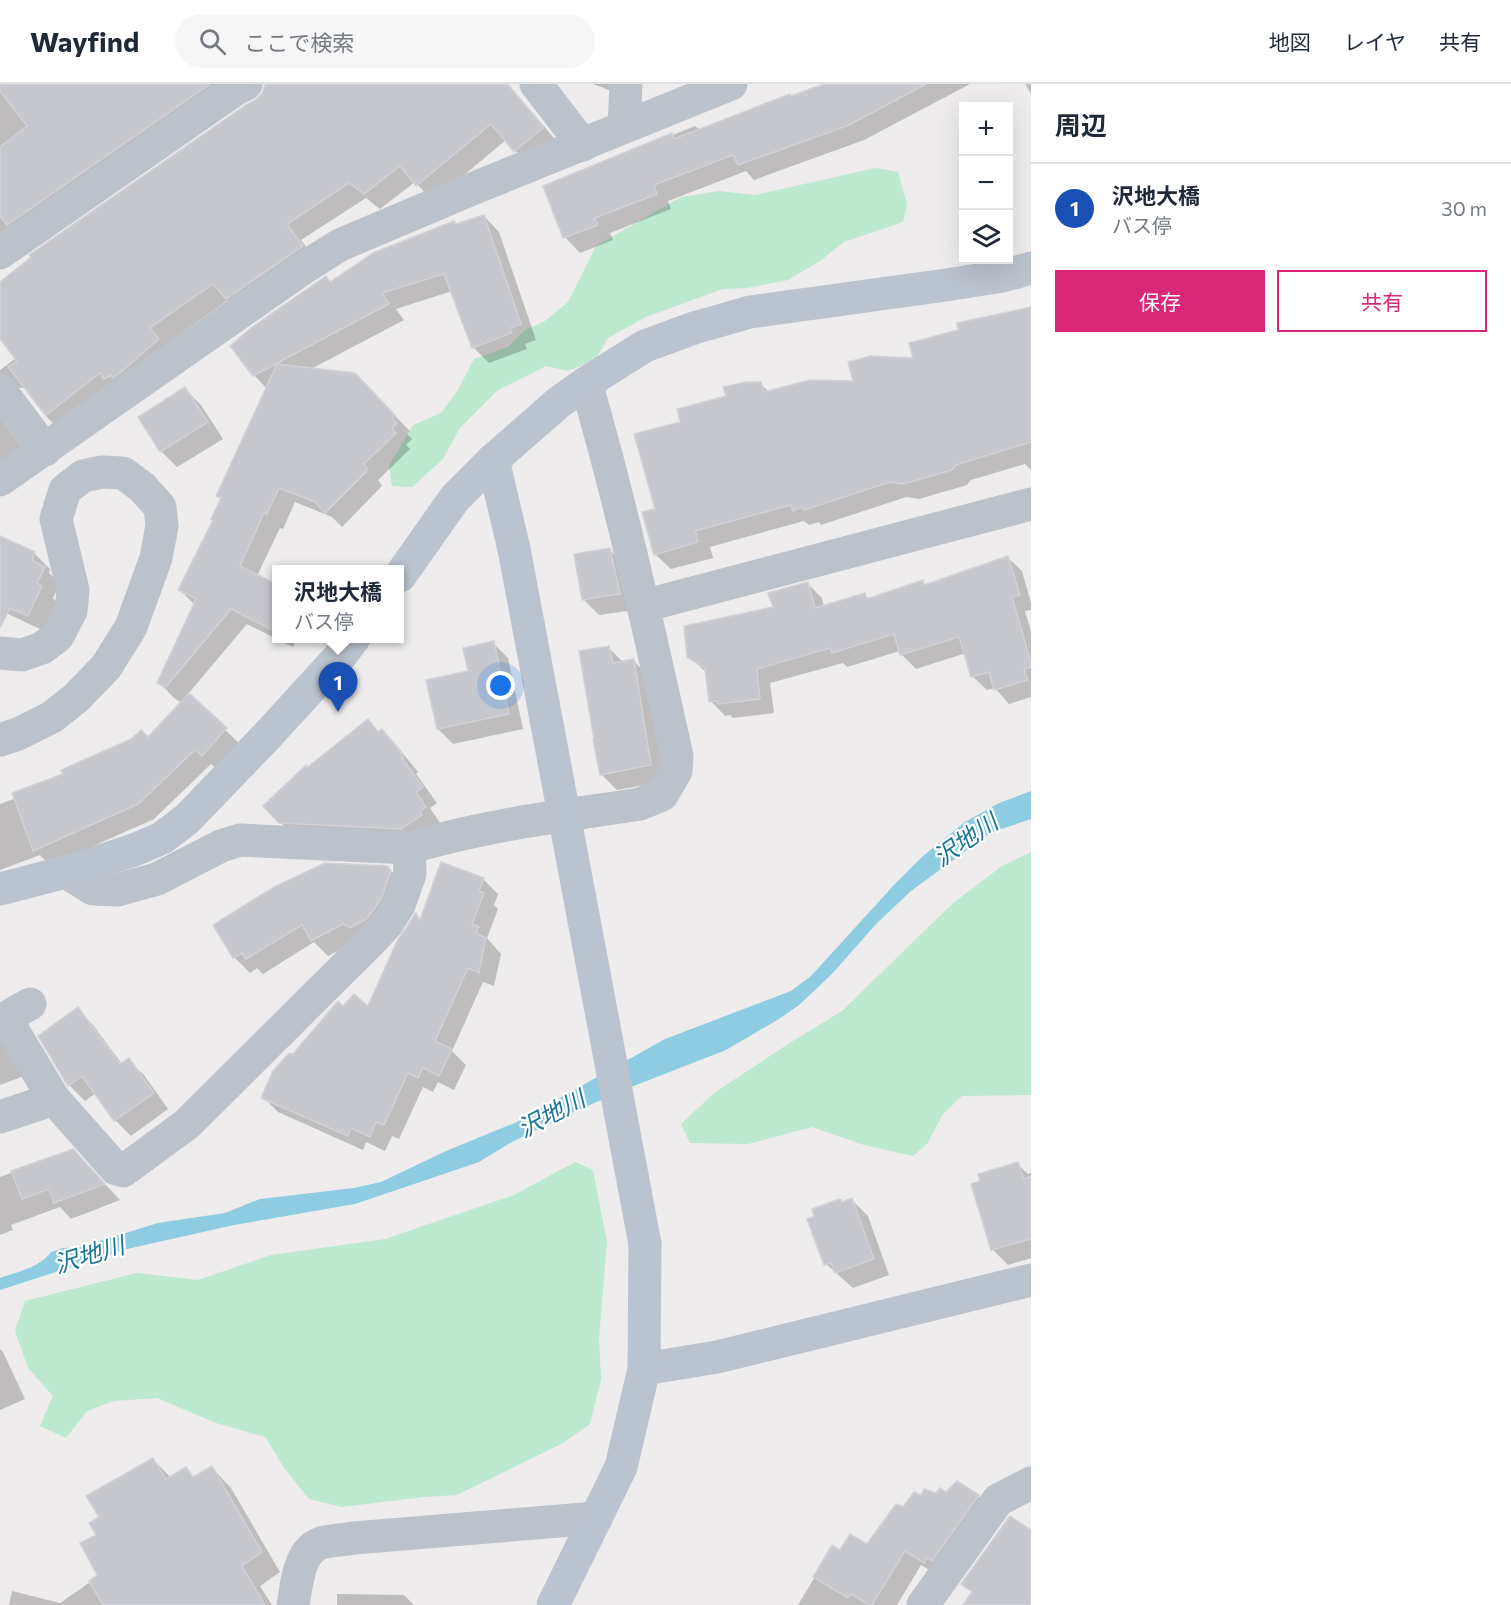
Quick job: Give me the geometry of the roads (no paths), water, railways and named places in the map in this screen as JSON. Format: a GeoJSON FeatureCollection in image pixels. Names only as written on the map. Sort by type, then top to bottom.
{"type":"FeatureCollection","features":[{"type":"Feature","properties":{"kind":"street"},"geometry":{"type":"LineString","coordinates":[[0,253],[246,84]]}},
{"type":"Feature","properties":{"kind":"street"},"geometry":{"type":"LineString","coordinates":[[536,84],[583,144]]}},
{"type":"Feature","properties":{"kind":"street"},"geometry":{"type":"LineString","coordinates":[[624,128],[626,84]]}},
{"type":"Feature","properties":{"kind":"street"},"geometry":{"type":"LineString","coordinates":[[0,480],[305,267],[340,245],[731,84]]}},
{"type":"Feature","properties":{"kind":"street"},"geometry":{"type":"LineString","coordinates":[[404,569],[455,498],[493,460],[558,403],[645,346],[694,328],[750,312],[1003,276],[1031,268]]}},
{"type":"Feature","properties":{"kind":"street"},"geometry":{"type":"LineString","coordinates":[[66,872],[93,889],[117,890],[158,879],[221,846],[240,840],[409,848],[444,837],[487,828],[640,804],[662,795],[676,771],[677,756],[643,606],[597,418],[586,383]]}},
{"type":"Feature","properties":{"kind":"street"},"geometry":{"type":"LineString","coordinates":[[0,390],[45,450]]}},
{"type":"Feature","properties":{"kind":"street"},"geometry":{"type":"LineString","coordinates":[[493,460],[514,549],[645,1244],[644,1369],[621,1467],[553,1605]]}},
{"type":"Feature","properties":{"kind":"street"},"geometry":{"type":"LineString","coordinates":[[0,653],[22,655],[42,648],[58,636],[70,611],[73,590],[56,519],[65,490],[83,476],[102,472],[123,473],[142,487],[160,507],[162,526],[156,558],[131,627],[106,668],[76,698],[52,717],[0,740]]}},
{"type":"Feature","properties":{"kind":"street"},"geometry":{"type":"LineString","coordinates":[[643,606],[1031,504]]}},
{"type":"Feature","properties":{"kind":"street"},"geometry":{"type":"LineString","coordinates":[[0,889],[66,872],[162,838],[187,819],[351,643]]}},
{"type":"Feature","properties":{"kind":"street"},"geometry":{"type":"LineString","coordinates":[[30,1004],[6,1019],[54,1099],[116,1169],[123,1171],[187,1124],[387,924],[399,905],[410,874],[409,848]]}},
{"type":"Feature","properties":{"kind":"street"},"geometry":{"type":"LineString","coordinates":[[0,1117],[54,1099]]}},
{"type":"Feature","properties":{"kind":"street"},"geometry":{"type":"LineString","coordinates":[[644,1369],[717,1358],[1031,1280]]}},
{"type":"Feature","properties":{"kind":"street"},"geometry":{"type":"LineString","coordinates":[[923,1605],[998,1500],[1031,1483]]}},
{"type":"Feature","properties":{"kind":"street"},"geometry":{"type":"LineString","coordinates":[[293,1605],[301,1565],[308,1552],[320,1543],[354,1538],[596,1518]]}},
{"type":"Feature","properties":{"kind":"water","name":"沢地川"},"geometry":{"type":"Polygon","coordinates":[[[1031,791],[1031,819],[990,833],[911,891],[877,923],[832,974],[799,1005],[726,1050],[567,1115],[510,1143],[479,1162],[355,1204],[234,1225],[127,1249],[0,1290],[0,1278],[35,1265],[51,1252],[63,1248],[80,1247],[158,1223],[225,1213],[260,1199],[354,1188],[381,1182],[446,1151],[517,1122],[665,1039],[791,991],[811,976],[923,856],[965,822],[999,803],[1031,791]]]}},
{"type":"Feature","properties":{"kind":"place","name":"沢地大橋"},"geometry":{"type":"Point","coordinates":[338,712]}}]}
